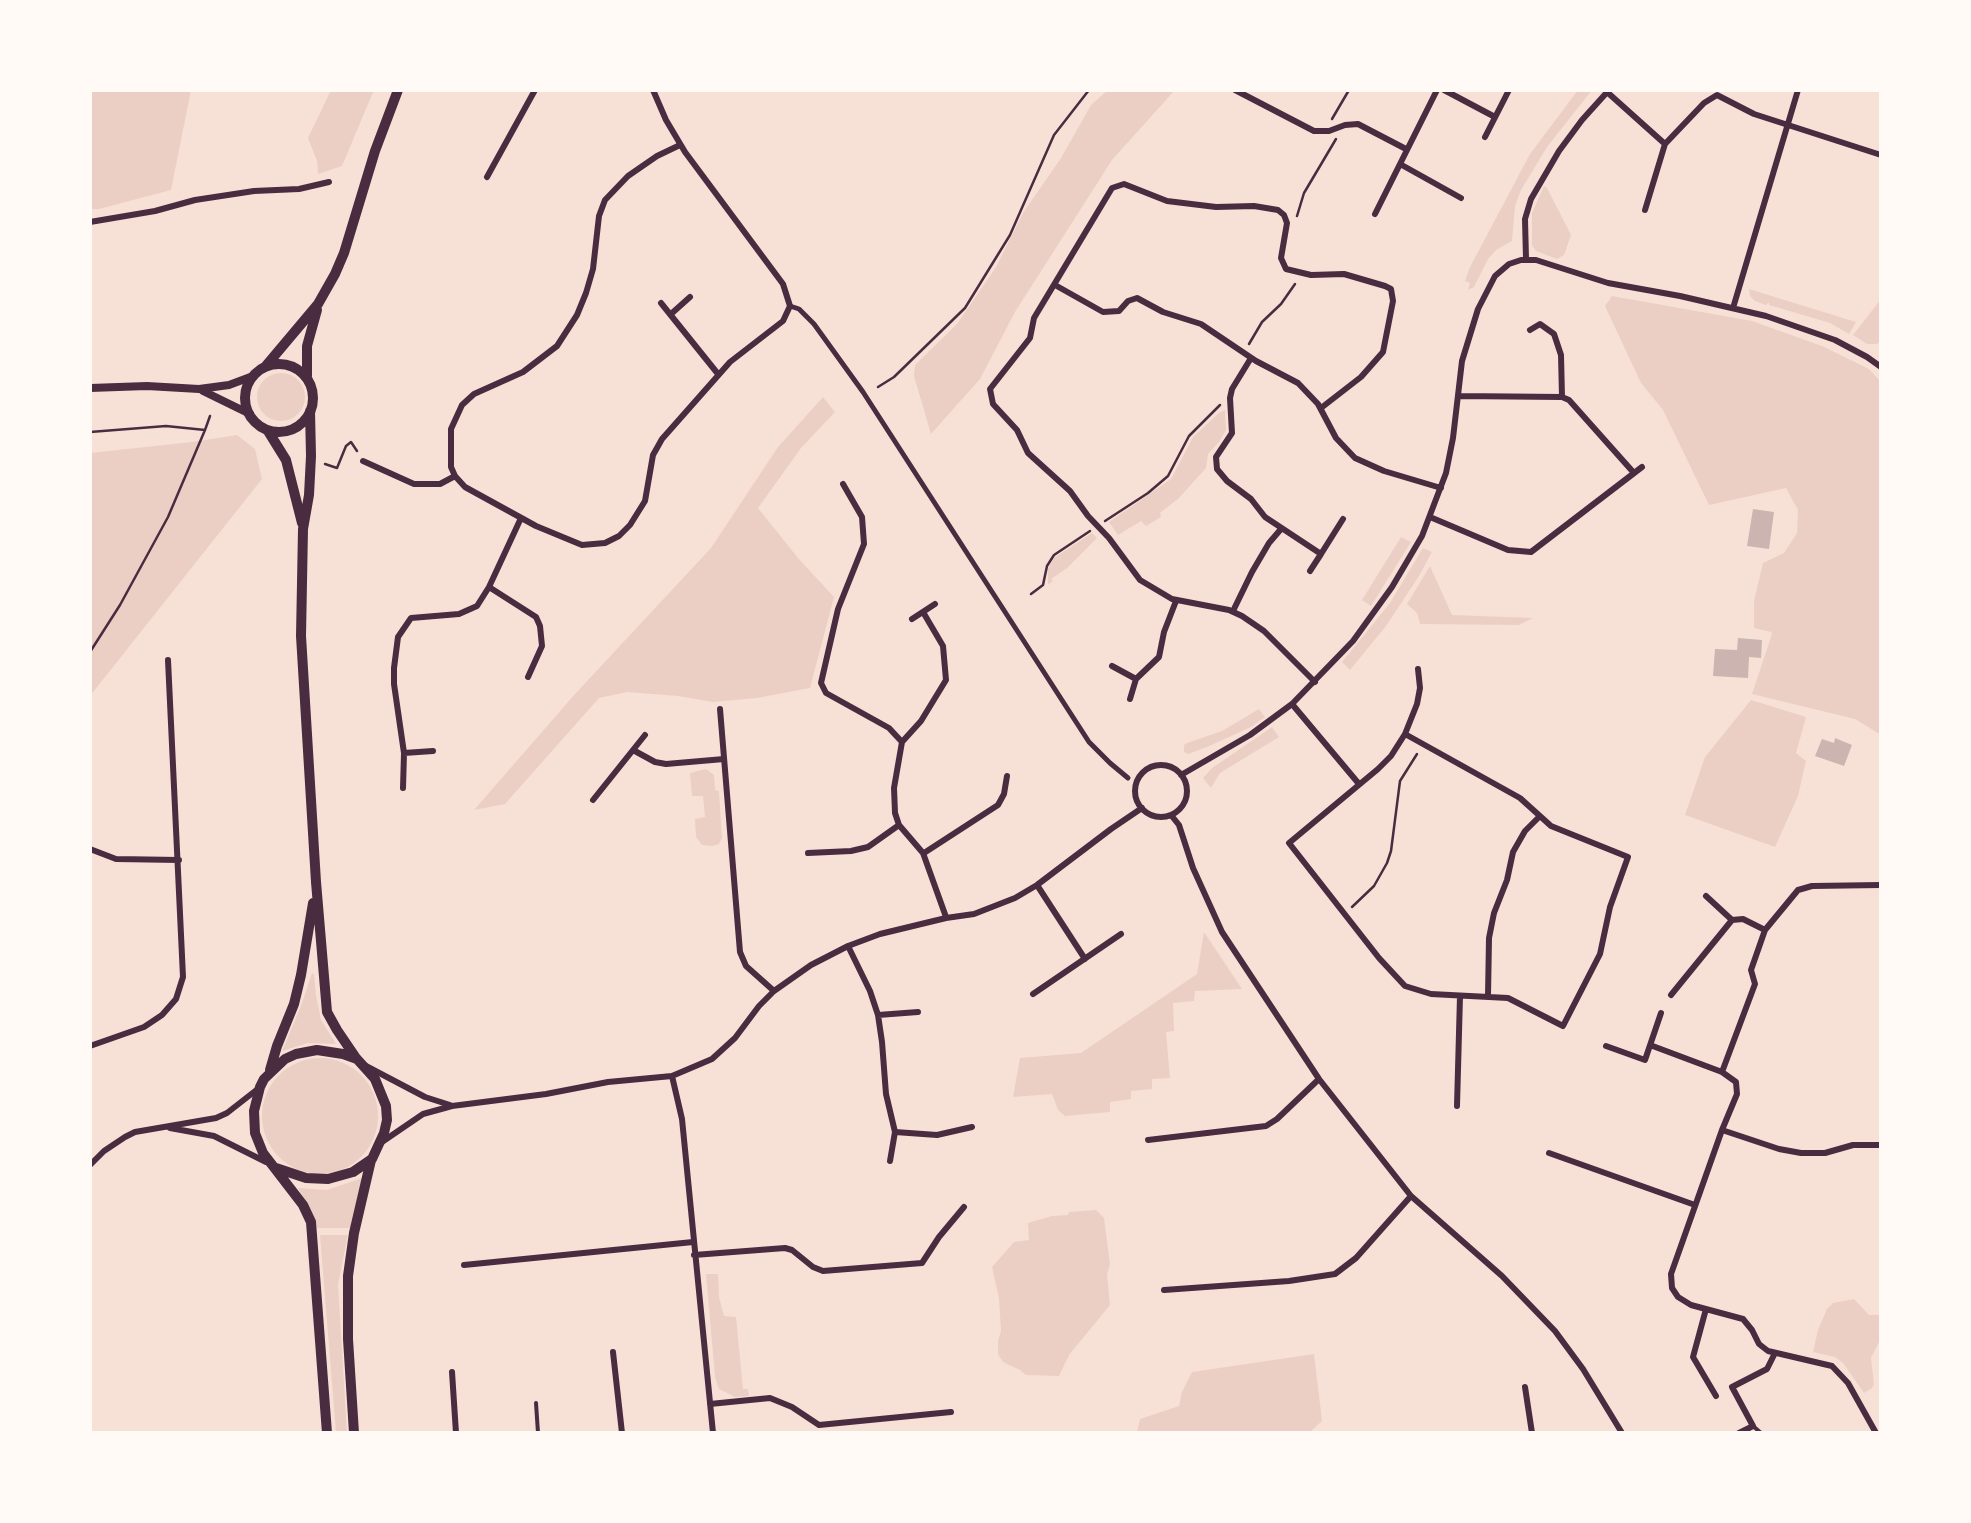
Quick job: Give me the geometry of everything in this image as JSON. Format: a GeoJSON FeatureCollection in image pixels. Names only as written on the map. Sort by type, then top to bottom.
{"type":"FeatureCollection","features":[{"type":"Feature","properties":{"kind":"main road"},"geometry":{"type":"LineString","coordinates":[[354,1433],[348,1276],[372,1159],[382,1142],[387,1120],[376,1079],[327,1012],[301,636],[303,529],[310,476],[313,395],[307,377],[308,337],[318,304],[344,253],[374,150],[398,90]]}},
{"type":"Feature","properties":{"kind":"main road"},"geometry":{"type":"LineString","coordinates":[[310,412],[296,428],[268,431],[250,414],[247,394],[253,376],[318,304]]}},
{"type":"Feature","properties":{"kind":"main road"},"geometry":{"type":"LineString","coordinates":[[265,367],[284,364],[307,377]]}},
{"type":"Feature","properties":{"kind":"main road"},"geometry":{"type":"LineString","coordinates":[[268,431],[286,460],[303,529]]}},
{"type":"Feature","properties":{"kind":"main road"},"geometry":{"type":"LineString","coordinates":[[316,882],[294,1004],[260,1087],[254,1112],[255,1133],[273,1166],[303,1205],[313,1232],[327,1433]]}},
{"type":"Feature","properties":{"kind":"main road"},"geometry":{"type":"LineString","coordinates":[[268,1074],[286,1059],[306,1051],[330,1051],[361,1063]]}},
{"type":"Feature","properties":{"kind":"main road"},"geometry":{"type":"LineString","coordinates":[[273,1166],[306,1178],[328,1179],[353,1172],[372,1159]]}},
{"type":"Feature","properties":{"kind":"street"},"geometry":{"type":"LineString","coordinates":[[487,176],[535,90]]}},
{"type":"Feature","properties":{"kind":"street"},"geometry":{"type":"LineString","coordinates":[[653,90],[680,145],[783,284],[790,306],[772,332],[740,353],[718,374],[657,445],[645,500],[619,536],[605,543],[582,545],[474,494],[451,467],[450,438],[462,406],[482,390],[523,372],[557,346],[586,293],[605,200],[628,176],[680,145]]}},
{"type":"Feature","properties":{"kind":"street"},"geometry":{"type":"LineString","coordinates":[[1235,90],[1314,131],[1358,124],[1406,149]]}},
{"type":"Feature","properties":{"kind":"street"},"geometry":{"type":"LineString","coordinates":[[1374,214],[1441,90],[1495,117]]}},
{"type":"Feature","properties":{"kind":"street"},"geometry":{"type":"LineString","coordinates":[[1485,137],[1508,90]]}},
{"type":"Feature","properties":{"kind":"street"},"geometry":{"type":"LineString","coordinates":[[1734,308],[1798,90]]}},
{"type":"Feature","properties":{"kind":"street"},"geometry":{"type":"LineString","coordinates":[[1526,259],[1525,219],[1534,192],[1559,151],[1608,91],[1665,144]]}},
{"type":"Feature","properties":{"kind":"street"},"geometry":{"type":"LineString","coordinates":[[1645,210],[1665,144],[1716,95],[1749,112],[1881,156]]}},
{"type":"Feature","properties":{"kind":"street"},"geometry":{"type":"LineString","coordinates":[[1400,164],[1461,198]]}},
{"type":"Feature","properties":{"kind":"street"},"geometry":{"type":"LineString","coordinates":[[90,222],[194,200],[328,182]]}},
{"type":"Feature","properties":{"kind":"street"},"geometry":{"type":"LineString","coordinates":[[1315,682],[1264,632],[1233,611],[1176,600],[1140,580],[1066,486],[1030,457],[1018,430],[991,398],[992,385],[1030,338],[1033,319],[1112,188],[1124,184],[1167,201],[1278,210],[1287,223],[1281,258],[1286,269],[1301,274],[1350,275],[1392,292],[1386,347],[1380,358],[1321,408]]}},
{"type":"Feature","properties":{"kind":"street"},"geometry":{"type":"LineString","coordinates":[[1181,776],[1250,735],[1292,704],[1353,641],[1408,561],[1430,517],[1451,452],[1460,372],[1468,341],[1490,284],[1509,264],[1526,259],[1624,287],[1784,321],[1823,335],[1880,364]]}},
{"type":"Feature","properties":{"kind":"street"},"geometry":{"type":"LineString","coordinates":[[1054,286],[1103,312],[1119,311],[1128,301],[1140,299],[1204,326],[1294,381],[1321,408],[1336,438],[1360,460],[1441,488]]}},
{"type":"Feature","properties":{"kind":"street"},"geometry":{"type":"LineString","coordinates":[[670,314],[690,297]]}},
{"type":"Feature","properties":{"kind":"street"},"geometry":{"type":"LineString","coordinates":[[661,303],[718,374]]}},
{"type":"Feature","properties":{"kind":"street"},"geometry":{"type":"LineString","coordinates":[[790,306],[814,324],[863,392],[1090,742],[1128,778]]}},
{"type":"Feature","properties":{"kind":"street"},"geometry":{"type":"LineString","coordinates":[[1530,330],[1540,324],[1554,334],[1561,354],[1562,397]]}},
{"type":"Feature","properties":{"kind":"street"},"geometry":{"type":"LineString","coordinates":[[1247,355],[1232,389],[1232,433],[1217,455],[1216,466],[1264,516],[1321,554]]}},
{"type":"Feature","properties":{"kind":"street"},"geometry":{"type":"LineString","coordinates":[[90,388],[199,389],[253,376]]}},
{"type":"Feature","properties":{"kind":"street"},"geometry":{"type":"LineString","coordinates":[[199,389],[250,414]]}},
{"type":"Feature","properties":{"kind":"street"},"geometry":{"type":"LineString","coordinates":[[1430,517],[1508,550],[1530,552],[1638,470],[1562,397],[1458,396]]}},
{"type":"Feature","properties":{"kind":"street"},"geometry":{"type":"LineString","coordinates":[[363,461],[422,486],[440,484],[455,476]]}},
{"type":"Feature","properties":{"kind":"street"},"geometry":{"type":"LineString","coordinates":[[843,484],[862,517],[864,544],[838,609],[821,683],[826,693],[889,728],[902,742]]}},
{"type":"Feature","properties":{"kind":"street"},"geometry":{"type":"LineString","coordinates":[[403,788],[404,753],[394,668],[395,646],[402,628],[411,618],[466,612],[477,606],[522,518]]}},
{"type":"Feature","properties":{"kind":"street"},"geometry":{"type":"LineString","coordinates":[[1310,570],[1343,519]]}},
{"type":"Feature","properties":{"kind":"street"},"geometry":{"type":"LineString","coordinates":[[1233,611],[1256,564],[1281,529]]}},
{"type":"Feature","properties":{"kind":"street"},"geometry":{"type":"LineString","coordinates":[[490,587],[536,617],[540,626],[542,646],[528,678]]}},
{"type":"Feature","properties":{"kind":"street"},"geometry":{"type":"LineString","coordinates":[[1130,699],[1136,679],[1159,657],[1176,600]]}},
{"type":"Feature","properties":{"kind":"street"},"geometry":{"type":"LineString","coordinates":[[912,619],[935,604]]}},
{"type":"Feature","properties":{"kind":"street"},"geometry":{"type":"LineString","coordinates":[[923,612],[943,646],[946,680],[921,722],[902,742],[894,788],[899,825],[924,853],[946,918]]}},
{"type":"Feature","properties":{"kind":"street"},"geometry":{"type":"LineString","coordinates":[[90,1046],[154,1022],[181,990],[184,966],[168,660]]}},
{"type":"Feature","properties":{"kind":"street"},"geometry":{"type":"LineString","coordinates":[[1112,666],[1136,679]]}},
{"type":"Feature","properties":{"kind":"street"},"geometry":{"type":"LineString","coordinates":[[1405,734],[1520,798],[1551,826],[1628,857],[1610,907],[1600,954],[1563,1026],[1500,996],[1431,994],[1405,986],[1289,843],[1391,756],[1418,704],[1418,669]]}},
{"type":"Feature","properties":{"kind":"street"},"geometry":{"type":"LineString","coordinates":[[1292,704],[1358,784]]}},
{"type":"Feature","properties":{"kind":"street"},"geometry":{"type":"LineString","coordinates":[[720,709],[740,952],[746,966],[774,991]]}},
{"type":"Feature","properties":{"kind":"street"},"geometry":{"type":"LineString","coordinates":[[593,800],[645,735]]}},
{"type":"Feature","properties":{"kind":"street"},"geometry":{"type":"LineString","coordinates":[[633,750],[666,764],[724,759]]}},
{"type":"Feature","properties":{"kind":"street"},"geometry":{"type":"LineString","coordinates":[[404,753],[433,751]]}},
{"type":"Feature","properties":{"kind":"street"},"geometry":{"type":"LineString","coordinates":[[1153,766],[1174,769],[1186,786],[1186,798],[1180,808],[1171,815],[1155,816],[1142,808],[1136,799],[1137,780],[1153,766]]}},
{"type":"Feature","properties":{"kind":"street"},"geometry":{"type":"LineString","coordinates":[[924,853],[998,805],[1007,776]]}},
{"type":"Feature","properties":{"kind":"street"},"geometry":{"type":"LineString","coordinates":[[382,1142],[424,1114],[452,1106],[672,1076],[712,1060],[774,991],[812,965],[880,934],[974,914],[1015,898],[1142,808]]}},
{"type":"Feature","properties":{"kind":"street"},"geometry":{"type":"LineString","coordinates":[[1171,815],[1222,932],[1318,1079],[1411,1196],[1502,1276],[1555,1331],[1622,1433]]}},
{"type":"Feature","properties":{"kind":"street"},"geometry":{"type":"LineString","coordinates":[[1488,996],[1494,913],[1513,852],[1540,816]]}},
{"type":"Feature","properties":{"kind":"street"},"geometry":{"type":"LineString","coordinates":[[808,853],[851,852],[868,847],[899,825]]}},
{"type":"Feature","properties":{"kind":"street"},"geometry":{"type":"LineString","coordinates":[[90,849],[116,859],[179,860]]}},
{"type":"Feature","properties":{"kind":"street"},"geometry":{"type":"LineString","coordinates":[[1037,885],[1085,959]]}},
{"type":"Feature","properties":{"kind":"street"},"geometry":{"type":"LineString","coordinates":[[1722,1072],[1754,984],[1751,970],[1766,930],[1798,890],[1812,886],[1881,886]]}},
{"type":"Feature","properties":{"kind":"street"},"geometry":{"type":"LineString","coordinates":[[1706,896],[1732,920]]}},
{"type":"Feature","properties":{"kind":"street"},"geometry":{"type":"LineString","coordinates":[[1671,994],[1732,920],[1743,919],[1766,930]]}},
{"type":"Feature","properties":{"kind":"street"},"geometry":{"type":"LineString","coordinates":[[1033,994],[1121,934]]}},
{"type":"Feature","properties":{"kind":"street"},"geometry":{"type":"LineString","coordinates":[[848,946],[878,1015],[886,1094],[895,1132],[890,1160]]}},
{"type":"Feature","properties":{"kind":"street"},"geometry":{"type":"LineString","coordinates":[[1457,1106],[1460,996]]}},
{"type":"Feature","properties":{"kind":"street"},"geometry":{"type":"LineString","coordinates":[[878,1015],[918,1012]]}},
{"type":"Feature","properties":{"kind":"street"},"geometry":{"type":"LineString","coordinates":[[1606,1046],[1646,1060],[1661,1014]]}},
{"type":"Feature","properties":{"kind":"street"},"geometry":{"type":"LineString","coordinates":[[1650,1045],[1722,1072],[1736,1082],[1737,1094],[1673,1265],[1671,1282],[1678,1297],[1742,1320],[1758,1344],[1775,1353],[1826,1363],[1837,1370],[1876,1433]]}},
{"type":"Feature","properties":{"kind":"street"},"geometry":{"type":"LineString","coordinates":[[361,1063],[425,1097],[452,1106]]}},
{"type":"Feature","properties":{"kind":"street"},"geometry":{"type":"LineString","coordinates":[[672,1076],[682,1119],[713,1433]]}},
{"type":"Feature","properties":{"kind":"street"},"geometry":{"type":"LineString","coordinates":[[1148,1140],[1266,1126],[1318,1079]]}},
{"type":"Feature","properties":{"kind":"street"},"geometry":{"type":"LineString","coordinates":[[91,1160],[135,1132],[226,1114],[260,1087]]}},
{"type":"Feature","properties":{"kind":"street"},"geometry":{"type":"LineString","coordinates":[[895,1132],[936,1135],[972,1127]]}},
{"type":"Feature","properties":{"kind":"street"},"geometry":{"type":"LineString","coordinates":[[164,1128],[214,1136],[273,1166]]}},
{"type":"Feature","properties":{"kind":"street"},"geometry":{"type":"LineString","coordinates":[[1722,1130],[1800,1153],[1881,1144]]}},
{"type":"Feature","properties":{"kind":"street"},"geometry":{"type":"LineString","coordinates":[[1549,1153],[1695,1205]]}},
{"type":"Feature","properties":{"kind":"street"},"geometry":{"type":"LineString","coordinates":[[1164,1290],[1335,1274],[1356,1258],[1411,1196]]}},
{"type":"Feature","properties":{"kind":"street"},"geometry":{"type":"LineString","coordinates":[[694,1255],[784,1248],[823,1271],[922,1263],[964,1208]]}},
{"type":"Feature","properties":{"kind":"street"},"geometry":{"type":"LineString","coordinates":[[464,1266],[693,1242]]}},
{"type":"Feature","properties":{"kind":"street"},"geometry":{"type":"LineString","coordinates":[[1706,1309],[1692,1357],[1716,1396]]}},
{"type":"Feature","properties":{"kind":"street"},"geometry":{"type":"LineString","coordinates":[[613,1352],[622,1433]]}},
{"type":"Feature","properties":{"kind":"street"},"geometry":{"type":"LineString","coordinates":[[1739,1433],[1753,1426],[1732,1388],[1767,1369],[1775,1353]]}},
{"type":"Feature","properties":{"kind":"street"},"geometry":{"type":"LineString","coordinates":[[452,1372],[456,1433]]}},
{"type":"Feature","properties":{"kind":"street"},"geometry":{"type":"LineString","coordinates":[[1524,1387],[1532,1433]]}},
{"type":"Feature","properties":{"kind":"street"},"geometry":{"type":"LineString","coordinates":[[710,1404],[770,1398],[819,1425],[951,1412]]}},
{"type":"Feature","properties":{"kind":"lane"},"geometry":{"type":"LineString","coordinates":[[536,1404],[538,1433]]}},
{"type":"Feature","properties":{"kind":"lane"},"geometry":{"type":"LineString","coordinates":[[1753,1426],[1760,1433]]}},
{"type":"Feature","properties":{"kind":"path"},"geometry":{"type":"LineString","coordinates":[[878,387],[894,377],[965,308],[1010,235],[1054,135],[1089,90]]}},
{"type":"Feature","properties":{"kind":"path"},"geometry":{"type":"LineString","coordinates":[[1296,220],[1304,193],[1338,136],[1332,118],[1349,90]]}},
{"type":"Feature","properties":{"kind":"path"},"geometry":{"type":"LineString","coordinates":[[1247,355],[1262,322],[1299,282],[1301,274]]}},
{"type":"Feature","properties":{"kind":"path"},"geometry":{"type":"LineString","coordinates":[[1031,594],[1043,586],[1054,554],[1168,476],[1190,436],[1222,400]]}},
{"type":"Feature","properties":{"kind":"path"},"geometry":{"type":"LineString","coordinates":[[90,652],[168,516],[210,416]]}},
{"type":"Feature","properties":{"kind":"path"},"geometry":{"type":"LineString","coordinates":[[90,432],[166,426],[205,430]]}},
{"type":"Feature","properties":{"kind":"path"},"geometry":{"type":"LineString","coordinates":[[325,464],[337,468],[351,442],[363,461]]}},
{"type":"Feature","properties":{"kind":"path"},"geometry":{"type":"LineString","coordinates":[[1345,914],[1374,886],[1387,863],[1400,781],[1423,744]]}},
{"type":"Feature","properties":{"kind":"shaded area"},"geometry":{"type":"Polygon","coordinates":[[[90,90],[191,90],[171,190],[90,209],[90,90]]]}},
{"type":"Feature","properties":{"kind":"shaded area"},"geometry":{"type":"Polygon","coordinates":[[[331,90],[374,90],[342,166],[318,174],[308,138],[331,90]]]}},
{"type":"Feature","properties":{"kind":"shaded area"},"geometry":{"type":"Polygon","coordinates":[[[1108,90],[1175,90],[1112,160],[1015,312],[980,379],[931,434],[914,376],[915,365],[957,324],[996,267],[1023,213],[1091,105],[1108,90]]]}},
{"type":"Feature","properties":{"kind":"shaded area"},"geometry":{"type":"Polygon","coordinates":[[[1578,90],[1592,90],[1547,147],[1521,190],[1515,206],[1512,241],[1496,250],[1474,287],[1468,290],[1470,283],[1465,281],[1469,269],[1530,154],[1578,90]]]}},
{"type":"Feature","properties":{"kind":"shaded area"},"geometry":{"type":"Polygon","coordinates":[[[1544,186],[1571,235],[1564,255],[1557,259],[1536,251],[1532,245],[1532,213],[1544,186]]]}},
{"type":"Feature","properties":{"kind":"shaded area"},"geometry":{"type":"Polygon","coordinates":[[[1749,289],[1856,322],[1849,334],[1830,323],[1755,301],[1749,289]]]}},
{"type":"Feature","properties":{"kind":"shaded area"},"geometry":{"type":"Polygon","coordinates":[[[1612,296],[1752,321],[1822,346],[1869,369],[1881,382],[1881,735],[1855,719],[1752,694],[1772,634],[1754,628],[1754,601],[1763,563],[1784,553],[1797,533],[1798,510],[1786,488],[1709,505],[1663,410],[1641,383],[1605,306],[1612,296]]]}},
{"type":"Feature","properties":{"kind":"shaded area"},"geometry":{"type":"Polygon","coordinates":[[[1881,299],[1881,340],[1867,344],[1853,335],[1881,299]]]}},
{"type":"Feature","properties":{"kind":"shaded area"},"geometry":{"type":"Polygon","coordinates":[[[281,373],[298,380],[305,397],[298,414],[281,421],[264,414],[257,397],[264,380],[281,373]]]}},
{"type":"Feature","properties":{"kind":"shaded area"},"geometry":{"type":"Polygon","coordinates":[[[823,397],[835,412],[801,448],[758,508],[834,597],[810,688],[713,702],[627,692],[599,698],[505,804],[474,810],[711,548],[778,447],[823,397]]]}},
{"type":"Feature","properties":{"kind":"shaded area"},"geometry":{"type":"Polygon","coordinates":[[[1225,410],[1226,430],[1208,454],[1206,468],[1160,513],[1161,517],[1146,526],[1141,521],[1118,535],[1109,522],[1171,479],[1193,437],[1225,410]]]}},
{"type":"Feature","properties":{"kind":"shaded area"},"geometry":{"type":"Polygon","coordinates":[[[237,435],[255,449],[262,479],[90,696],[90,453],[237,435]]]}},
{"type":"Feature","properties":{"kind":"shaded area"},"geometry":{"type":"Polygon","coordinates":[[[1092,533],[1097,538],[1048,585],[1048,569],[1054,558],[1092,533]]]}},
{"type":"Feature","properties":{"kind":"shaded area"},"geometry":{"type":"Polygon","coordinates":[[[1401,537],[1411,542],[1371,606],[1362,600],[1401,537]]]}},
{"type":"Feature","properties":{"kind":"shaded area"},"geometry":{"type":"Polygon","coordinates":[[[1423,548],[1432,552],[1419,576],[1350,670],[1342,662],[1390,603],[1423,548]]]}},
{"type":"Feature","properties":{"kind":"shaded area"},"geometry":{"type":"Polygon","coordinates":[[[1430,566],[1452,615],[1533,618],[1519,625],[1420,624],[1417,613],[1407,604],[1430,566]]]}},
{"type":"Feature","properties":{"kind":"shaded area"},"geometry":{"type":"Polygon","coordinates":[[[1751,700],[1806,717],[1796,753],[1806,761],[1798,796],[1775,847],[1685,815],[1705,757],[1751,700]]]}},
{"type":"Feature","properties":{"kind":"shaded area"},"geometry":{"type":"Polygon","coordinates":[[[1259,709],[1265,717],[1251,727],[1207,747],[1184,752],[1187,743],[1222,731],[1259,709]]]}},
{"type":"Feature","properties":{"kind":"shaded area"},"geometry":{"type":"Polygon","coordinates":[[[1272,727],[1279,737],[1220,773],[1211,788],[1203,778],[1212,768],[1272,727]]]}},
{"type":"Feature","properties":{"kind":"shaded area"},"geometry":{"type":"Polygon","coordinates":[[[706,769],[714,775],[715,790],[719,791],[722,838],[712,846],[702,845],[696,837],[695,819],[705,817],[703,796],[692,796],[690,773],[706,769]]]}},
{"type":"Feature","properties":{"kind":"shaded area"},"geometry":{"type":"Polygon","coordinates":[[[1204,932],[1242,989],[1195,991],[1194,1001],[1173,1003],[1174,1031],[1166,1032],[1170,1078],[1152,1079],[1152,1089],[1131,1091],[1131,1099],[1110,1102],[1110,1112],[1065,1116],[1052,1094],[1013,1097],[1020,1058],[1081,1053],[1197,974],[1204,932]]]}},
{"type":"Feature","properties":{"kind":"shaded area"},"geometry":{"type":"Polygon","coordinates":[[[312,973],[321,1020],[336,1044],[308,1043],[282,1051],[301,1006],[312,973]]]}},
{"type":"Feature","properties":{"kind":"shaded area"},"geometry":{"type":"Polygon","coordinates":[[[320,1058],[342,1063],[361,1075],[373,1094],[378,1116],[373,1138],[361,1157],[342,1169],[320,1174],[298,1169],[279,1157],[267,1138],[262,1116],[267,1094],[279,1075],[298,1063],[320,1058]]]}},
{"type":"Feature","properties":{"kind":"shaded area"},"geometry":{"type":"Polygon","coordinates":[[[362,1178],[350,1228],[317,1228],[298,1188],[327,1190],[362,1178]]]}},
{"type":"Feature","properties":{"kind":"shaded area"},"geometry":{"type":"Polygon","coordinates":[[[1096,1210],[1104,1218],[1110,1305],[1069,1355],[1059,1376],[1026,1375],[1003,1362],[998,1354],[999,1298],[992,1267],[1014,1242],[1029,1240],[1028,1223],[1069,1212],[1096,1210]]]}},
{"type":"Feature","properties":{"kind":"shaded area"},"geometry":{"type":"Polygon","coordinates":[[[320,1235],[348,1235],[338,1284],[347,1433],[336,1433],[320,1235]]]}},
{"type":"Feature","properties":{"kind":"shaded area"},"geometry":{"type":"Polygon","coordinates":[[[706,1274],[718,1274],[724,1316],[736,1317],[743,1389],[748,1389],[749,1396],[735,1397],[719,1389],[706,1274]]]}},
{"type":"Feature","properties":{"kind":"shaded area"},"geometry":{"type":"Polygon","coordinates":[[[1854,1299],[1869,1315],[1881,1315],[1881,1338],[1871,1358],[1874,1384],[1864,1393],[1843,1363],[1813,1352],[1827,1309],[1833,1303],[1854,1299]]]}},
{"type":"Feature","properties":{"kind":"shaded area"},"geometry":{"type":"Polygon","coordinates":[[[1314,1354],[1322,1421],[1309,1433],[1137,1433],[1140,1419],[1179,1406],[1192,1372],[1314,1354]]]}},
{"type":"Feature","properties":{"kind":"building"},"geometry":{"type":"Polygon","coordinates":[[[1753,509],[1774,512],[1769,549],[1747,546],[1753,509]]]}},
{"type":"Feature","properties":{"kind":"building"},"geometry":{"type":"Polygon","coordinates":[[[1738,638],[1762,640],[1761,658],[1749,657],[1748,678],[1713,676],[1715,649],[1737,650],[1738,638]]]}},
{"type":"Feature","properties":{"kind":"building"},"geometry":{"type":"Polygon","coordinates":[[[1835,738],[1852,745],[1844,766],[1815,756],[1822,739],[1834,743],[1835,738]]]}}]}
